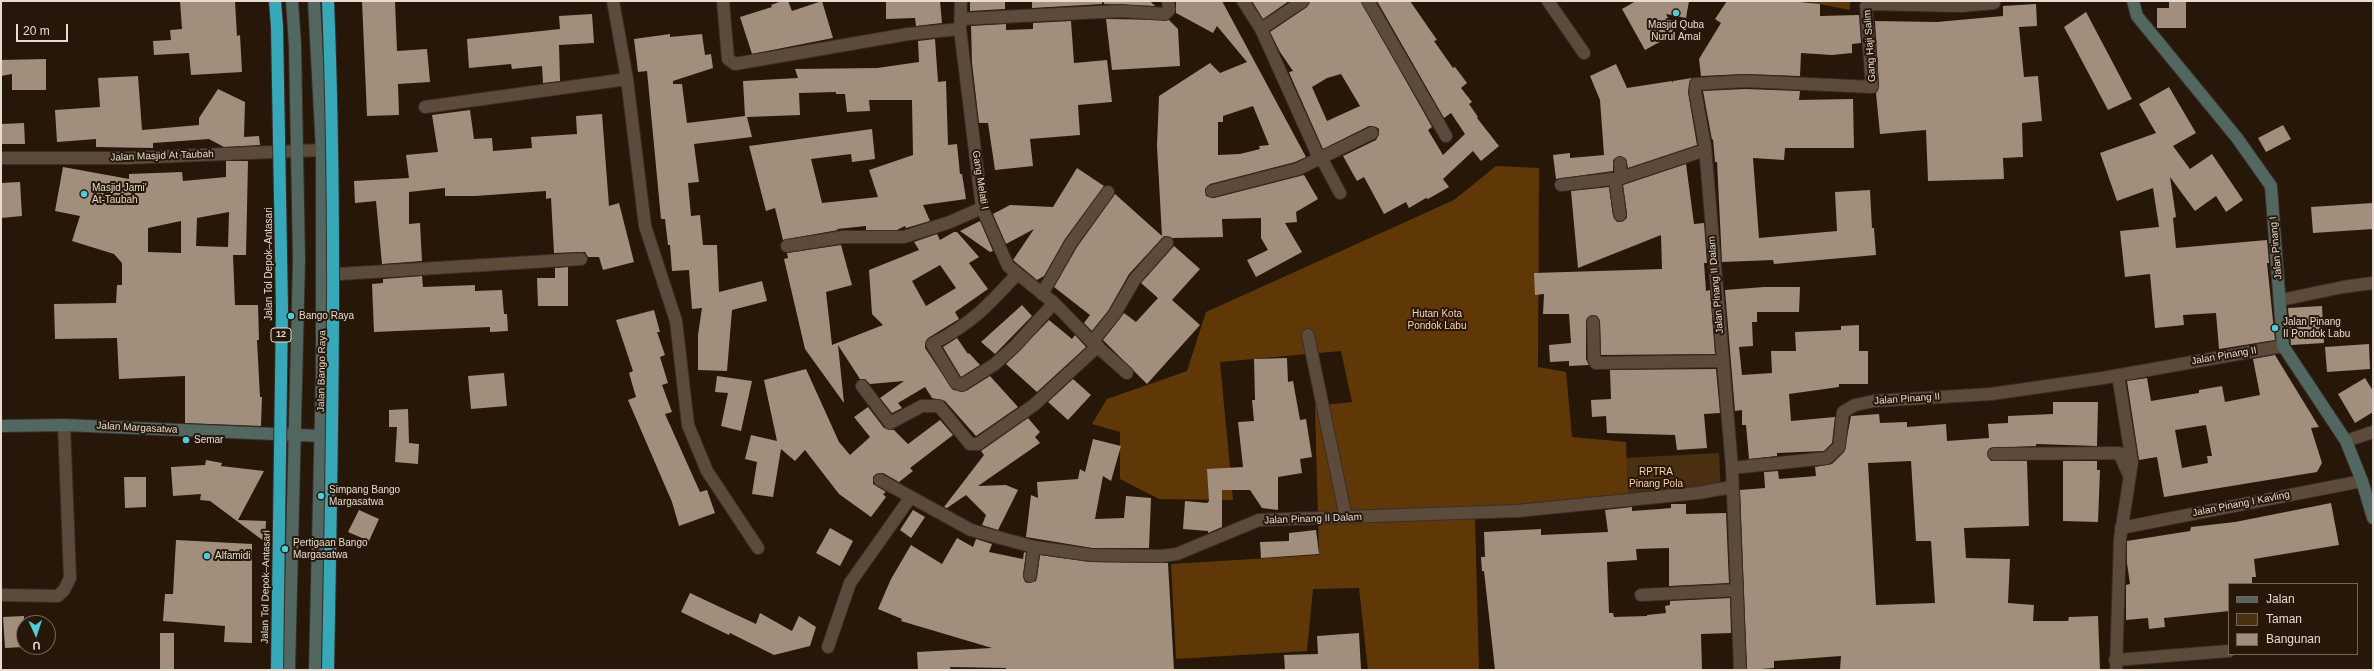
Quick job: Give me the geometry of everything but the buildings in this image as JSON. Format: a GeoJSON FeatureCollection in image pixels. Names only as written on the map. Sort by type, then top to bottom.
{"type":"FeatureCollection","features":[{"type":"Feature","properties":{"kind":"highway","name":"Jalan Tol Depok–Antasari"},"geometry":{"type":"LineString","coordinates":[[274,1],[277,35],[282,309],[277,670]]}},
{"type":"Feature","properties":{"kind":"highway"},"geometry":{"type":"LineString","coordinates":[[328,1],[332,111],[334,291],[328,670]]}},
{"type":"Feature","properties":{"kind":"street"},"geometry":{"type":"LineString","coordinates":[[289,670],[299,260],[295,45],[292,1]]}},
{"type":"Feature","properties":{"kind":"street","name":"Jalan Bango Raya"},"geometry":{"type":"LineString","coordinates":[[314,1],[322,150],[321,436],[314,670]]}},
{"type":"Feature","properties":{"kind":"street"},"geometry":{"type":"LineString","coordinates":[[614,1],[627,78],[645,226],[676,321],[688,425],[707,471],[758,548]]}},
{"type":"Feature","properties":{"kind":"street"},"geometry":{"type":"LineString","coordinates":[[723,1],[728,59],[735,64],[961,24],[1121,11],[1165,14],[1169,10],[1168,1]]}},
{"type":"Feature","properties":{"kind":"street","name":"Gang Melati I"},"geometry":{"type":"LineString","coordinates":[[961,1],[961,24],[982,208],[1008,266],[1054,303],[1095,344],[1127,373]]}},
{"type":"Feature","properties":{"kind":"street"},"geometry":{"type":"LineString","coordinates":[[1243,1],[1260,29],[1319,158],[1324,163],[1340,193]]}},
{"type":"Feature","properties":{"kind":"street"},"geometry":{"type":"LineString","coordinates":[[1260,29],[1303,1]]}},
{"type":"Feature","properties":{"kind":"street"},"geometry":{"type":"LineString","coordinates":[[1368,1],[1446,136]]}},
{"type":"Feature","properties":{"kind":"street"},"geometry":{"type":"LineString","coordinates":[[1548,1],[1584,53]]}},
{"type":"Feature","properties":{"kind":"street","name":"Gang Haji Salim"},"geometry":{"type":"LineString","coordinates":[[1696,84],[1745,81],[1810,86],[1872,87],[1866,6],[1868,4],[1961,6],[1994,3],[1994,1]]}},
{"type":"Feature","properties":{"kind":"street","name":"Jalan Pinang I"},"geometry":{"type":"LineString","coordinates":[[2133,1],[2137,16],[2237,138],[2271,186],[2283,346],[2346,441],[2362,481],[2373,518]]}},
{"type":"Feature","properties":{"kind":"street"},"geometry":{"type":"LineString","coordinates":[[424,107],[627,78]]}},
{"type":"Feature","properties":{"kind":"street","name":"Jalan Pinang II Dalam"},"geometry":{"type":"LineString","coordinates":[[1696,84],[1695,91],[1705,150],[1732,468],[1740,670]]}},
{"type":"Feature","properties":{"kind":"street"},"geometry":{"type":"LineString","coordinates":[[1212,191],[1298,169],[1372,133]]}},
{"type":"Feature","properties":{"kind":"street","name":"Jalan Masjid At Taubah"},"geometry":{"type":"LineString","coordinates":[[1,158],[128,158],[322,150]]}},
{"type":"Feature","properties":{"kind":"street"},"geometry":{"type":"LineString","coordinates":[[1561,185],[1618,179],[1705,150]]}},
{"type":"Feature","properties":{"kind":"street"},"geometry":{"type":"LineString","coordinates":[[1620,163],[1618,179],[1620,215]]}},
{"type":"Feature","properties":{"kind":"street"},"geometry":{"type":"LineString","coordinates":[[1042,294],[1071,244],[1108,192]]}},
{"type":"Feature","properties":{"kind":"street"},"geometry":{"type":"LineString","coordinates":[[787,246],[843,237],[904,237],[950,222],[982,208]]}},
{"type":"Feature","properties":{"kind":"street"},"geometry":{"type":"LineString","coordinates":[[862,386],[890,424],[922,406],[939,406],[970,444],[978,444],[1034,405],[1095,344],[1135,279],[1167,242]]}},
{"type":"Feature","properties":{"kind":"street"},"geometry":{"type":"LineString","coordinates":[[322,275],[581,259]]}},
{"type":"Feature","properties":{"kind":"street"},"geometry":{"type":"LineString","coordinates":[[1017,274],[983,311],[959,330],[932,344],[956,383],[962,385],[994,364],[1015,346],[1054,303]]}},
{"type":"Feature","properties":{"kind":"street"},"geometry":{"type":"LineString","coordinates":[[2280,300],[2343,287],[2373,283]]}},
{"type":"Feature","properties":{"kind":"street"},"geometry":{"type":"LineString","coordinates":[[1593,322],[1594,358],[1596,363],[1723,361]]}},
{"type":"Feature","properties":{"kind":"street"},"geometry":{"type":"LineString","coordinates":[[1308,335],[1346,518]]}},
{"type":"Feature","properties":{"kind":"street","name":"Jalan Pinang II"},"geometry":{"type":"LineString","coordinates":[[1732,468],[1827,458],[1839,447],[1843,412],[1855,405],[1874,401],[1991,394],[2118,375],[2283,346]]}},
{"type":"Feature","properties":{"kind":"street"},"geometry":{"type":"LineString","coordinates":[[2118,375],[2132,462],[2121,528],[2115,665],[2228,651]]}},
{"type":"Feature","properties":{"kind":"street"},"geometry":{"type":"LineString","coordinates":[[1,595],[58,596],[64,590],[70,578],[64,425]]}},
{"type":"Feature","properties":{"kind":"street","name":"Jalan Margasatwa"},"geometry":{"type":"LineString","coordinates":[[1,426],[64,425],[321,436]]}},
{"type":"Feature","properties":{"kind":"street"},"geometry":{"type":"LineString","coordinates":[[2346,441],[2373,432]]}},
{"type":"Feature","properties":{"kind":"street"},"geometry":{"type":"LineString","coordinates":[[1994,454],[2119,453],[2130,475]]}},
{"type":"Feature","properties":{"kind":"street","name":"Jalan Pinang II Dalam"},"geometry":{"type":"LineString","coordinates":[[880,480],[910,498],[971,530],[1034,546],[1091,555],[1161,556],[1177,554],[1259,520],[1517,511],[1698,493],[1732,487]]}},
{"type":"Feature","properties":{"kind":"street","name":"Jalan Pinang I Kavling"},"geometry":{"type":"LineString","coordinates":[[2121,528],[2362,481]]}},
{"type":"Feature","properties":{"kind":"street"},"geometry":{"type":"LineString","coordinates":[[828,647],[850,583],[910,498]]}},
{"type":"Feature","properties":{"kind":"street"},"geometry":{"type":"LineString","coordinates":[[1030,576],[1034,546]]}},
{"type":"Feature","properties":{"kind":"street"},"geometry":{"type":"LineString","coordinates":[[1641,596],[1737,590]]}},
{"type":"Feature","properties":{"kind":"green space"},"geometry":{"type":"Polygon","coordinates":[[[1804,1],[1850,1],[1850,10],[1804,1]]]}},
{"type":"Feature","properties":{"kind":"green space","name":"Hutan Kota Pondok Labu"},"geometry":{"type":"Polygon","coordinates":[[[1496,166],[1539,168],[1538,367],[1566,372],[1572,437],[1626,442],[1628,502],[1475,517],[1479,670],[1368,670],[1359,588],[1313,589],[1307,651],[1176,659],[1171,564],[1319,555],[1315,406],[1352,402],[1341,351],[1220,362],[1233,500],[1159,499],[1120,479],[1120,432],[1092,424],[1107,399],[1187,371],[1206,312],[1454,200],[1496,166]]]}},
{"type":"Feature","properties":{"kind":"green space","name":"RPTRA Pinang Pola"},"geometry":{"type":"Polygon","coordinates":[[[1719,453],[1721,495],[1627,500],[1625,458],[1719,453]]]}},
{"type":"Feature","properties":{"kind":"place","name":"Masjid Quba Nurul Amal"},"geometry":{"type":"Point","coordinates":[1676,13]}},
{"type":"Feature","properties":{"kind":"place","name":"Masjid Jami' At-Taubah"},"geometry":{"type":"Point","coordinates":[84,194]}},
{"type":"Feature","properties":{"kind":"place","name":"Bango Raya"},"geometry":{"type":"Point","coordinates":[291,316]}},
{"type":"Feature","properties":{"kind":"place","name":"Jalan Pinang II Pondok Labu"},"geometry":{"type":"Point","coordinates":[2275,328]}},
{"type":"Feature","properties":{"kind":"place","name":"Semar"},"geometry":{"type":"Point","coordinates":[186,440]}},
{"type":"Feature","properties":{"kind":"place","name":"Simpang Bango Margasatwa"},"geometry":{"type":"Point","coordinates":[321,496]}},
{"type":"Feature","properties":{"kind":"place","name":"Pertigaan Bango Margasatwa"},"geometry":{"type":"Point","coordinates":[285,549]}},
{"type":"Feature","properties":{"kind":"place","name":"Alfamidi"},"geometry":{"type":"Point","coordinates":[207,556]}}]}
